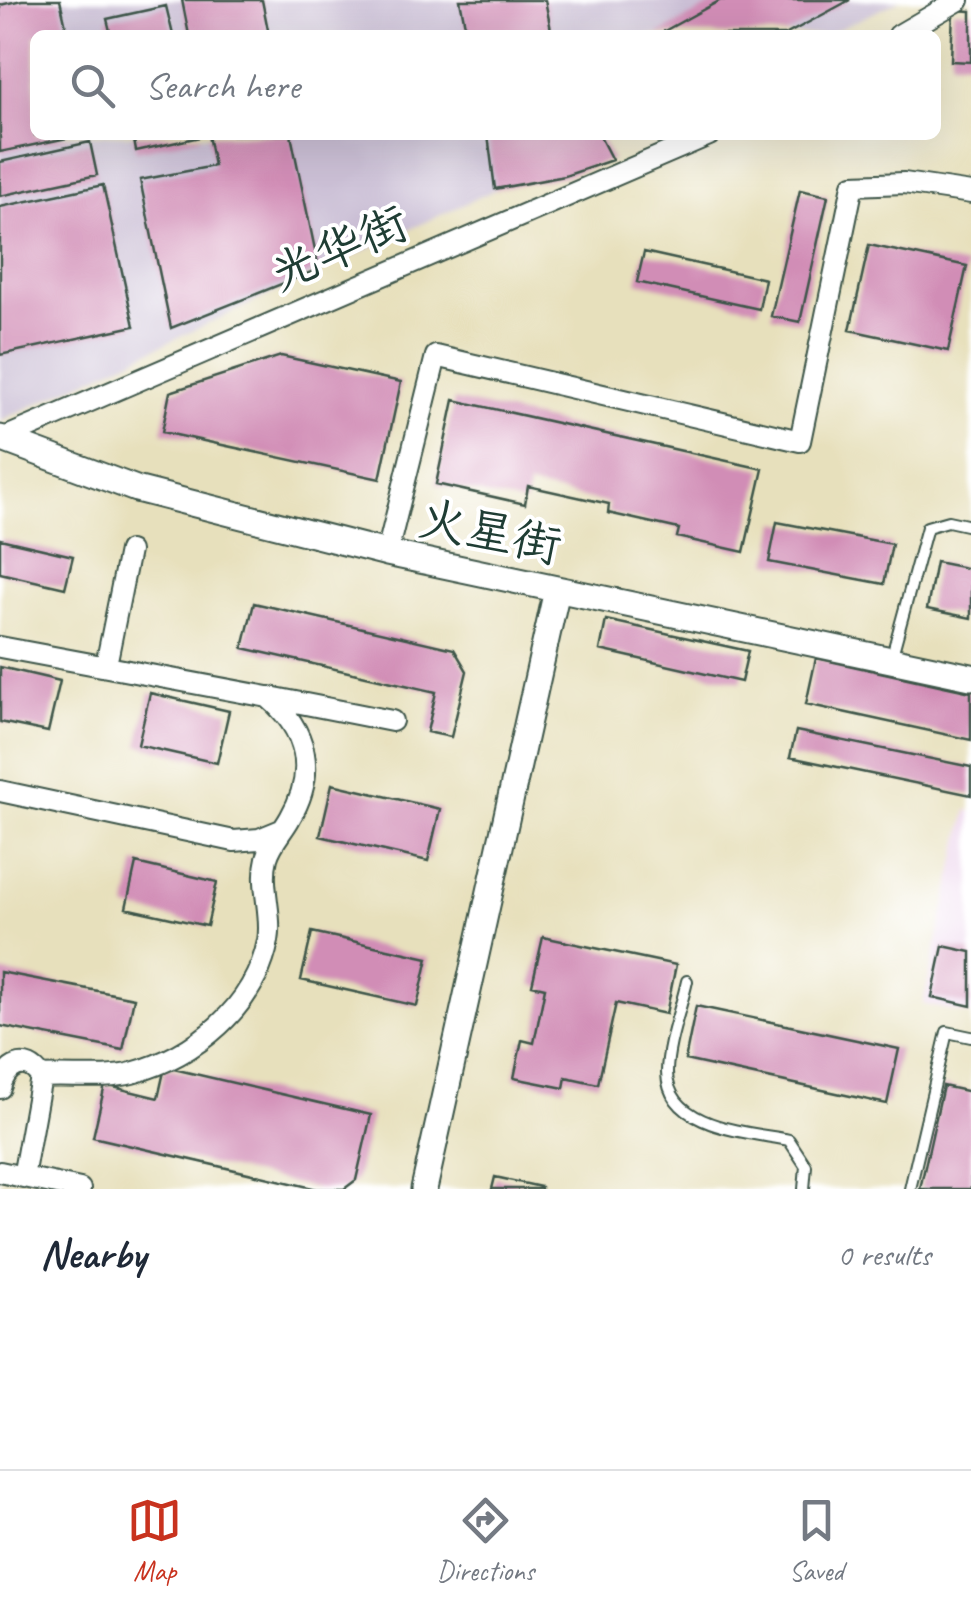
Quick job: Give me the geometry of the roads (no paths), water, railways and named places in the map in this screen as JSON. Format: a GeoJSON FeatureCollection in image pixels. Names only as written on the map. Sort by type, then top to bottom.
{"type":"FeatureCollection","features":[{"type":"Feature","properties":{"kind":"street"},"geometry":{"type":"LineString","coordinates":[[907,30],[959,0]]}},
{"type":"Feature","properties":{"kind":"street","name":"光华街"},"geometry":{"type":"LineString","coordinates":[[1,439],[697,140]]}},
{"type":"Feature","properties":{"kind":"street"},"geometry":{"type":"LineString","coordinates":[[387,553],[436,356],[800,441],[853,185],[904,183],[971,193]]}},
{"type":"Feature","properties":{"kind":"street","name":"火星街"},"geometry":{"type":"LineString","coordinates":[[1,439],[136,489],[387,553],[971,677]]}},
{"type":"Feature","properties":{"kind":"street"},"geometry":{"type":"LineString","coordinates":[[106,665],[129,551]]}},
{"type":"Feature","properties":{"kind":"street"},"geometry":{"type":"LineString","coordinates":[[424,1189],[557,590]]}},
{"type":"Feature","properties":{"kind":"street"},"geometry":{"type":"LineString","coordinates":[[0,646],[392,721]]}},
{"type":"Feature","properties":{"kind":"street"},"geometry":{"type":"LineString","coordinates":[[2,1075],[26,1064],[41,1077],[129,1074],[179,1056],[221,1024],[254,982],[269,939],[266,860],[292,814],[306,760],[297,726],[268,697]]}},
{"type":"Feature","properties":{"kind":"street"},"geometry":{"type":"LineString","coordinates":[[0,791],[234,841],[259,840],[283,829]]}},
{"type":"Feature","properties":{"kind":"street"},"geometry":{"type":"LineString","coordinates":[[23,1177],[41,1077]]}},
{"type":"Feature","properties":{"kind":"street"},"geometry":{"type":"LineString","coordinates":[[0,1172],[80,1189]]}},
{"type":"Feature","properties":{"kind":"lane"},"geometry":{"type":"LineString","coordinates":[[890,660],[927,527],[948,521],[971,526]]}},
{"type":"Feature","properties":{"kind":"lane"},"geometry":{"type":"LineString","coordinates":[[688,980],[667,1072],[675,1098],[699,1119],[789,1140],[806,1166],[804,1189]]}},
{"type":"Feature","properties":{"kind":"lane"},"geometry":{"type":"LineString","coordinates":[[910,1189],[947,1032],[971,1037]]}}]}
